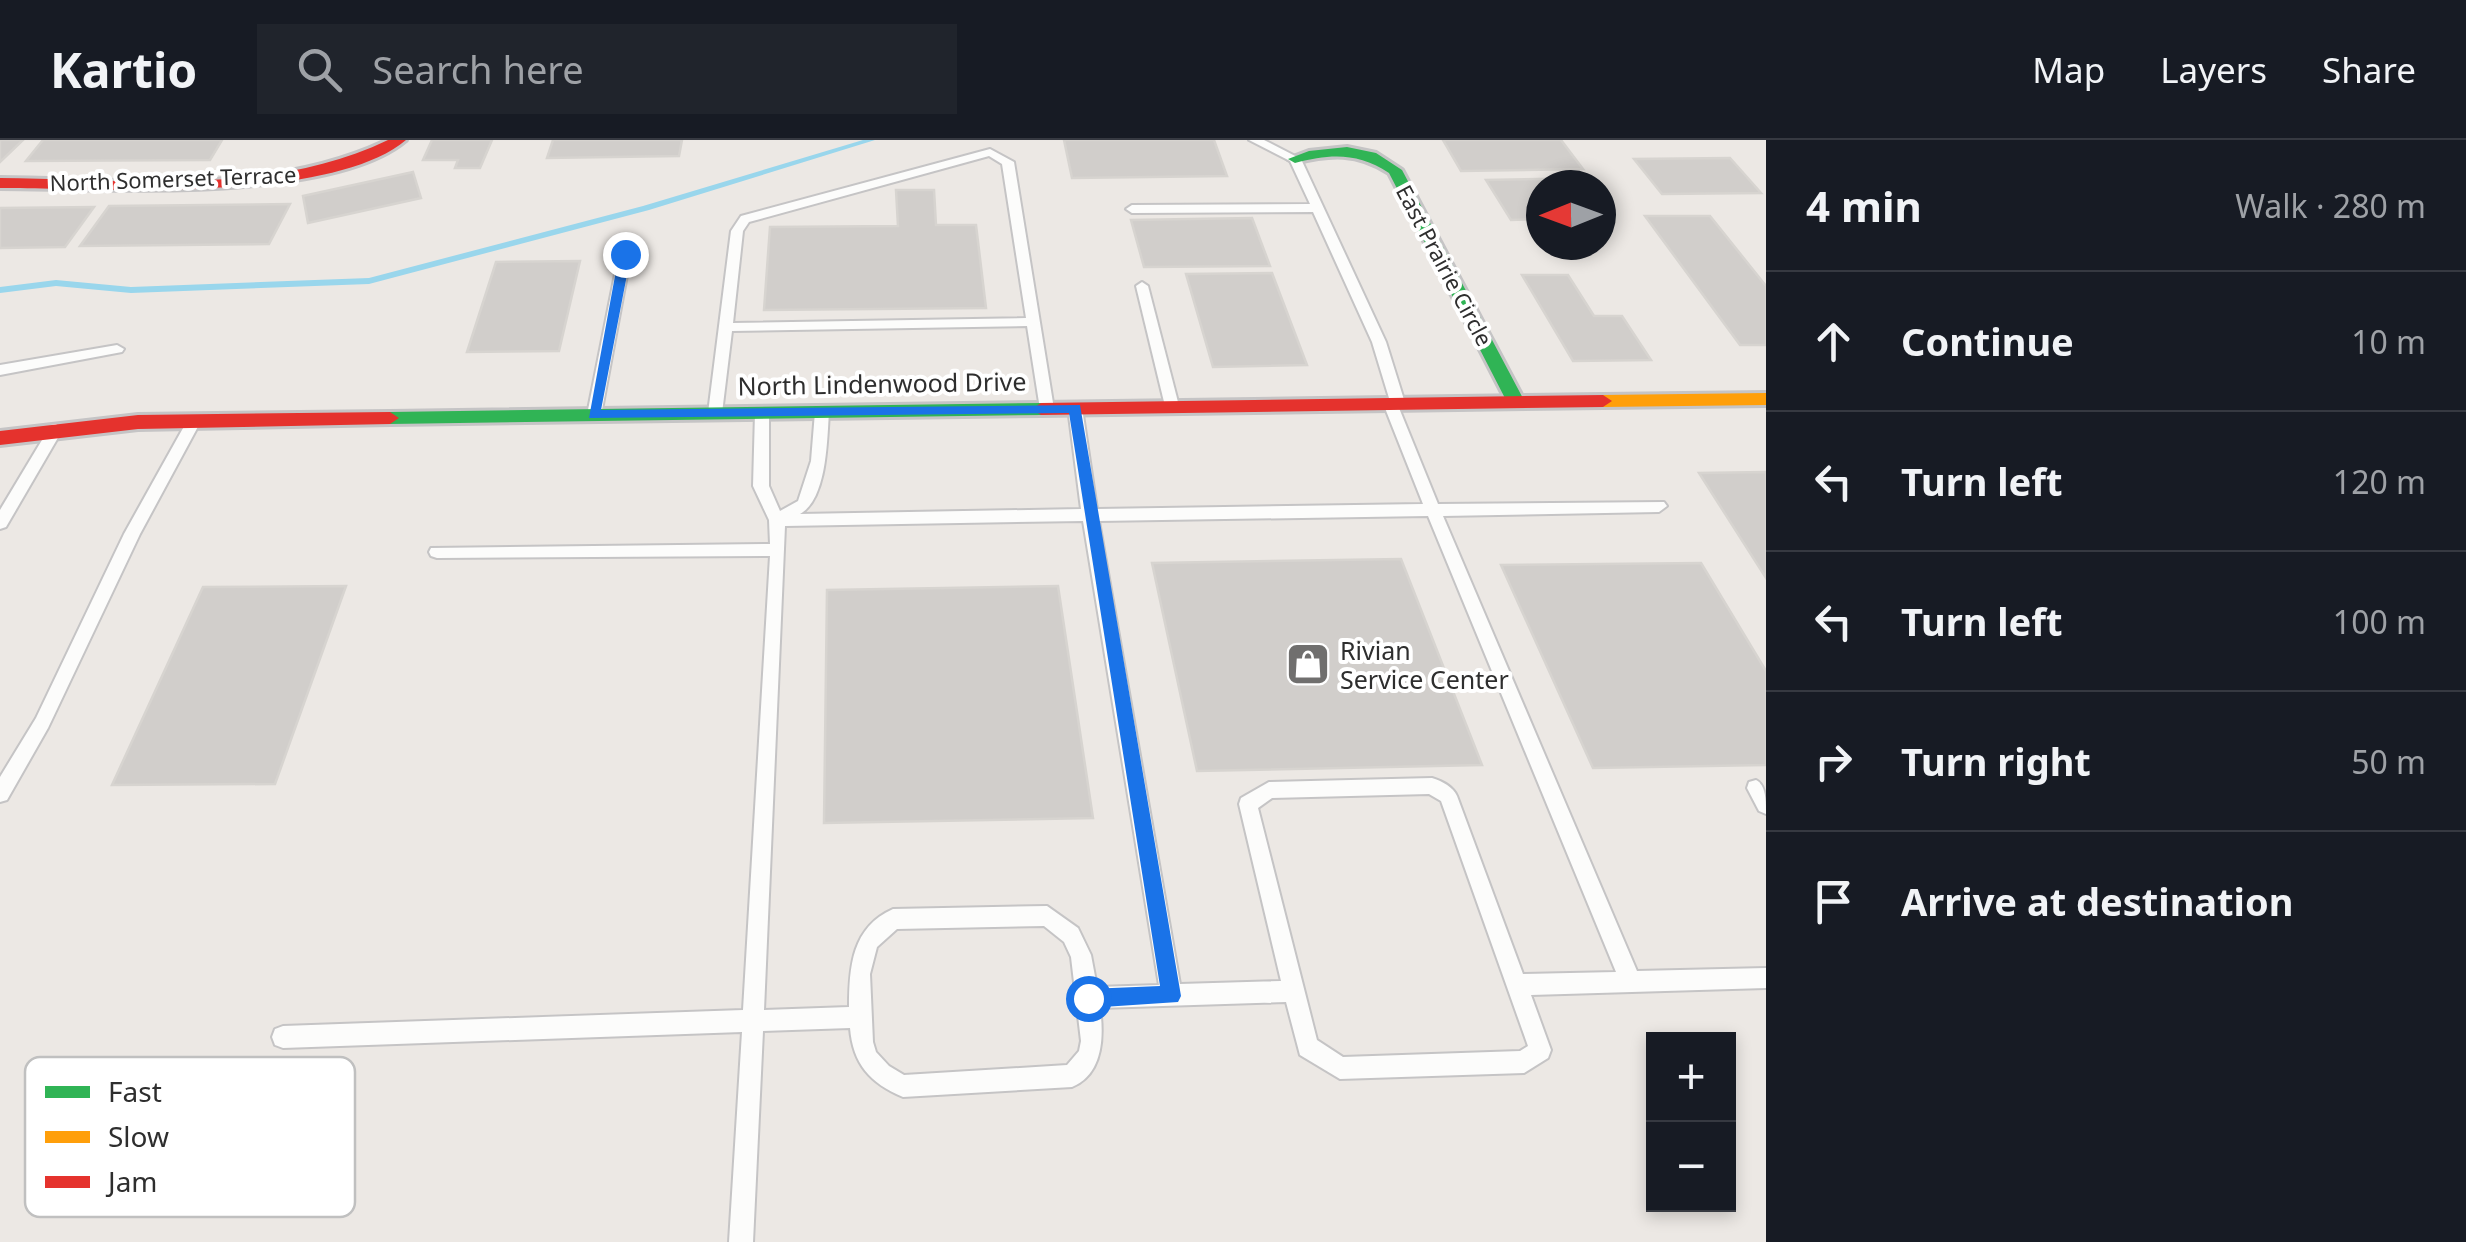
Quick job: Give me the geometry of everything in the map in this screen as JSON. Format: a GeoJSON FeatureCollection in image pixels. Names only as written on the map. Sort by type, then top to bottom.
{"type":"FeatureCollection","features":[{"type":"Feature","properties":{"kind":"street","name":"North Somerset Terrace"},"geometry":{"type":"LineString","coordinates":[[0,182],[270,178],[339,168],[392,149],[399,140]]}},
{"type":"Feature","properties":{"kind":"street","name":"East Prairie Circle"},"geometry":{"type":"LineString","coordinates":[[1294,160],[1344,147],[1373,152],[1395,170],[1517,404]]}},
{"type":"Feature","properties":{"kind":"street","name":"North Lindenwood Drive"},"geometry":{"type":"LineString","coordinates":[[0,438],[56,429],[194,421],[1766,399]]}},
{"type":"Feature","properties":{"kind":"lane"},"geometry":{"type":"LineString","coordinates":[[1255,140],[1294,160],[1379,342],[1394,403],[1434,510],[1631,982]]}},
{"type":"Feature","properties":{"kind":"lane"},"geometry":{"type":"LineString","coordinates":[[715,413],[737,231],[746,219],[990,152],[1008,162],[1047,408]]}},
{"type":"Feature","properties":{"kind":"lane"},"geometry":{"type":"LineString","coordinates":[[1132,209],[1317,208]]}},
{"type":"Feature","properties":{"kind":"lane"},"geometry":{"type":"LineString","coordinates":[[594,415],[625,254]]}},
{"type":"Feature","properties":{"kind":"lane"},"geometry":{"type":"LineString","coordinates":[[1142,286],[1172,406]]}},
{"type":"Feature","properties":{"kind":"lane"},"geometry":{"type":"LineString","coordinates":[[726,326],[1033,322]]}},
{"type":"Feature","properties":{"kind":"lane"},"geometry":{"type":"LineString","coordinates":[[0,370],[117,349]]}},
{"type":"Feature","properties":{"kind":"lane"},"geometry":{"type":"LineString","coordinates":[[1075,408],[1171,996]]}},
{"type":"Feature","properties":{"kind":"lane"},"geometry":{"type":"LineString","coordinates":[[741,1242],[778,550],[777,520],[761,486],[762,412]]}},
{"type":"Feature","properties":{"kind":"lane"},"geometry":{"type":"LineString","coordinates":[[777,520],[805,504],[818,460],[822,412]]}},
{"type":"Feature","properties":{"kind":"lane"},"geometry":{"type":"LineString","coordinates":[[0,794],[42,723],[132,534],[194,421]]}},
{"type":"Feature","properties":{"kind":"lane"},"geometry":{"type":"LineString","coordinates":[[0,523],[56,429]]}},
{"type":"Feature","properties":{"kind":"lane"},"geometry":{"type":"LineString","coordinates":[[777,520],[1659,506]]}},
{"type":"Feature","properties":{"kind":"lane"},"geometry":{"type":"LineString","coordinates":[[437,552],[778,550]]}},
{"type":"Feature","properties":{"kind":"lane"},"geometry":{"type":"LineString","coordinates":[[1432,786],[1448,796],[1540,1050],[1524,1062],[1340,1068],[1308,1047],[1293,991],[1248,804],[1269,790],[1432,786]]}},
{"type":"Feature","properties":{"kind":"lane"},"geometry":{"type":"LineString","coordinates":[[1047,916],[1071,934],[1081,955],[1094,1045],[1087,1064],[1072,1076],[903,1086],[878,1075],[861,1054],[860,1017],[860,953],[872,933],[893,919],[1047,916]]}},
{"type":"Feature","properties":{"kind":"lane"},"geometry":{"type":"LineString","coordinates":[[1518,985],[1766,978]]}},
{"type":"Feature","properties":{"kind":"lane"},"geometry":{"type":"LineString","coordinates":[[1088,998],[1293,991]]}},
{"type":"Feature","properties":{"kind":"lane"},"geometry":{"type":"LineString","coordinates":[[283,1036],[860,1017]]}},
{"type":"Feature","properties":{"kind":"building"},"geometry":{"type":"Polygon","coordinates":[[[0,140],[23,140],[0,162],[0,140]]]}},
{"type":"Feature","properties":{"kind":"building"},"geometry":{"type":"Polygon","coordinates":[[[43,140],[222,140],[210,160],[26,161],[43,140]]]}},
{"type":"Feature","properties":{"kind":"building"},"geometry":{"type":"Polygon","coordinates":[[[432,140],[492,140],[480,168],[455,168],[458,160],[423,160],[432,140]]]}},
{"type":"Feature","properties":{"kind":"building"},"geometry":{"type":"Polygon","coordinates":[[[553,140],[682,140],[679,156],[547,158],[553,140]]]}},
{"type":"Feature","properties":{"kind":"building"},"geometry":{"type":"Polygon","coordinates":[[[1064,140],[1214,140],[1227,176],[1072,178],[1064,140]]]}},
{"type":"Feature","properties":{"kind":"building"},"geometry":{"type":"Polygon","coordinates":[[[1443,140],[1561,140],[1583,169],[1461,171],[1443,140]]]}},
{"type":"Feature","properties":{"kind":"building"},"geometry":{"type":"Polygon","coordinates":[[[1730,158],[1761,193],[1662,194],[1634,159],[1730,158]]]}},
{"type":"Feature","properties":{"kind":"building"},"geometry":{"type":"Polygon","coordinates":[[[413,172],[421,198],[308,223],[303,196],[413,172]]]}},
{"type":"Feature","properties":{"kind":"building"},"geometry":{"type":"Polygon","coordinates":[[[1526,179],[1526,220],[1511,220],[1486,180],[1526,179]]]}},
{"type":"Feature","properties":{"kind":"building"},"geometry":{"type":"Polygon","coordinates":[[[896,190],[934,190],[936,225],[976,225],[986,308],[764,310],[770,227],[898,226],[896,190]]]}},
{"type":"Feature","properties":{"kind":"building"},"geometry":{"type":"Polygon","coordinates":[[[290,204],[269,244],[80,246],[109,206],[290,204]]]}},
{"type":"Feature","properties":{"kind":"building"},"geometry":{"type":"Polygon","coordinates":[[[94,207],[65,247],[0,248],[0,208],[94,207]]]}},
{"type":"Feature","properties":{"kind":"building"},"geometry":{"type":"Polygon","coordinates":[[[1645,216],[1710,216],[1766,286],[1766,345],[1740,345],[1645,216]]]}},
{"type":"Feature","properties":{"kind":"building"},"geometry":{"type":"Polygon","coordinates":[[[1252,218],[1270,266],[1144,267],[1131,220],[1252,218]]]}},
{"type":"Feature","properties":{"kind":"building"},"geometry":{"type":"Polygon","coordinates":[[[580,261],[559,351],[467,352],[496,262],[580,261]]]}},
{"type":"Feature","properties":{"kind":"building"},"geometry":{"type":"Polygon","coordinates":[[[1272,273],[1307,365],[1213,367],[1186,274],[1272,273]]]}},
{"type":"Feature","properties":{"kind":"building"},"geometry":{"type":"Polygon","coordinates":[[[1522,275],[1568,275],[1594,316],[1622,316],[1651,360],[1573,361],[1522,275]]]}},
{"type":"Feature","properties":{"kind":"building"},"geometry":{"type":"Polygon","coordinates":[[[1766,472],[1766,578],[1699,473],[1766,472]]]}},
{"type":"Feature","properties":{"kind":"building","name":"Rivian Service Center"},"geometry":{"type":"Polygon","coordinates":[[[1401,559],[1482,765],[1197,771],[1152,563],[1401,559]]]}},
{"type":"Feature","properties":{"kind":"building"},"geometry":{"type":"Polygon","coordinates":[[[1701,563],[1766,671],[1766,765],[1593,768],[1501,565],[1701,563]]]}},
{"type":"Feature","properties":{"kind":"building"},"geometry":{"type":"Polygon","coordinates":[[[346,586],[275,784],[112,785],[203,587],[346,586]]]}},
{"type":"Feature","properties":{"kind":"building"},"geometry":{"type":"Polygon","coordinates":[[[1058,586],[1093,818],[824,823],[827,590],[1058,586]]]}},
{"type":"Feature","properties":{"kind":"waterway"},"geometry":{"type":"LineString","coordinates":[[0,290],[56,283],[131,290],[369,281],[646,208],[871,140]]}},
{"type":"Feature","properties":{"kind":"traffic: fast"},"geometry":{"type":"LineString","coordinates":[[1295,159],[1347,151],[1371,156],[1395,170],[1517,404]]}},
{"type":"Feature","properties":{"kind":"traffic: fast"},"geometry":{"type":"LineString","coordinates":[[390,418],[1041,409]]}},
{"type":"Feature","properties":{"kind":"traffic: slow"},"geometry":{"type":"LineString","coordinates":[[1603,401],[1766,399]]}},
{"type":"Feature","properties":{"kind":"traffic: jam"},"geometry":{"type":"LineString","coordinates":[[0,183],[150,185],[261,180],[360,159],[399,140]]}},
{"type":"Feature","properties":{"kind":"traffic: jam"},"geometry":{"type":"LineString","coordinates":[[1041,409],[1603,401]]}},
{"type":"Feature","properties":{"kind":"traffic: jam"},"geometry":{"type":"LineString","coordinates":[[0,438],[138,422],[390,418]]}},
{"type":"Feature","properties":{"kind":"place","name":"Rivian Service Center"},"geometry":{"type":"Point","coordinates":[1308,664]}},
{"type":"Feature","properties":{"kind":"route"},"geometry":{"type":"LineString","coordinates":[[625,254],[594,415],[1075,408],[1171,996],[1088,998]]}}]}
